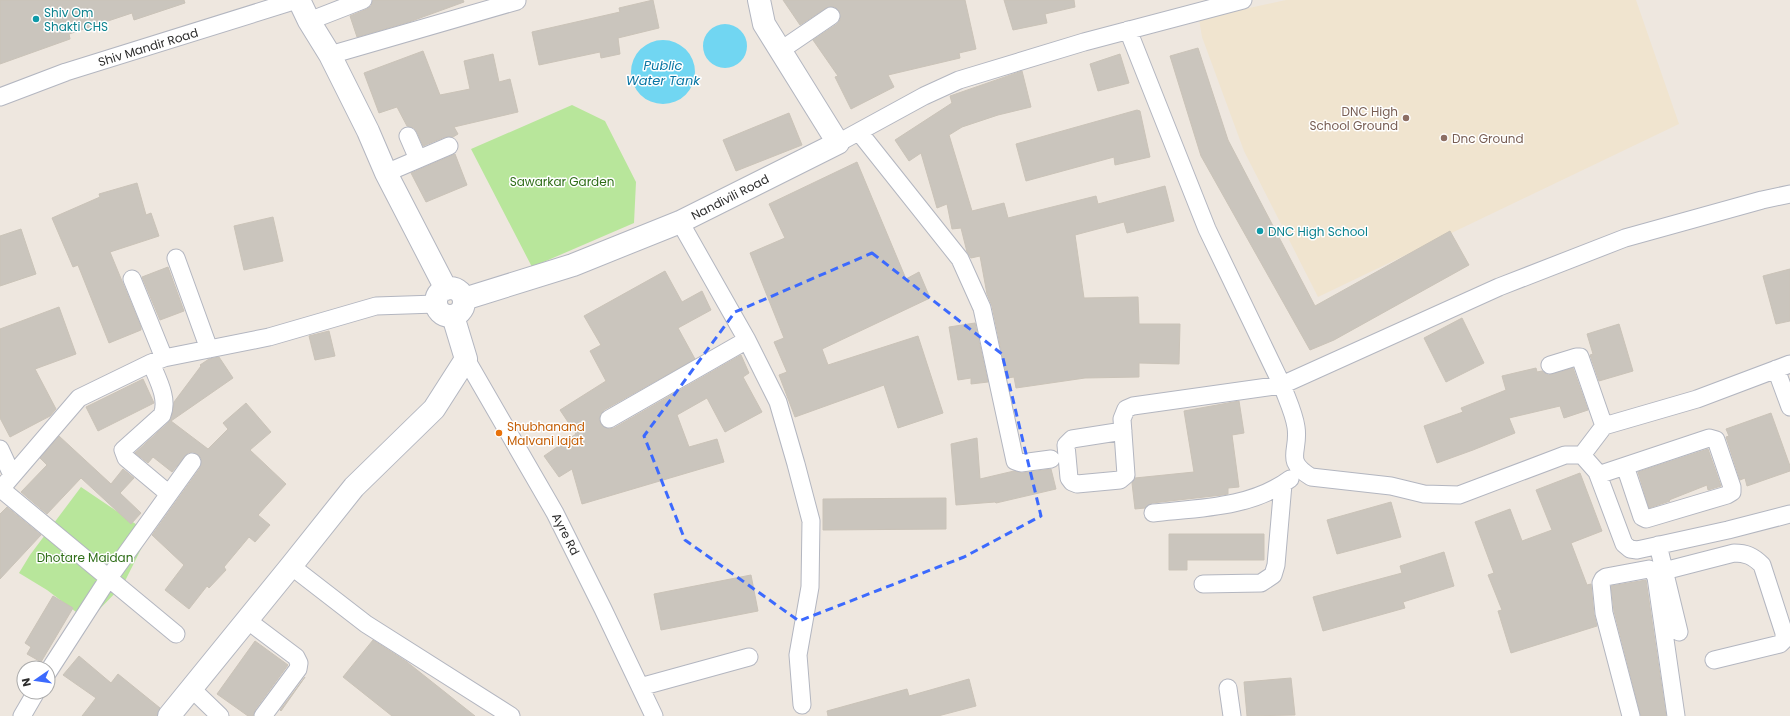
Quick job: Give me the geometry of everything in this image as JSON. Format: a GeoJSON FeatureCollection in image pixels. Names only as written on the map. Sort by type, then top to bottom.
{"type":"FeatureCollection","features":[{"type":"Feature","properties":{"kind":"street"},"geometry":{"type":"LineString","coordinates":[[169,716],[354,487],[434,410],[466,359],[450,302],[330,55],[298,0]]}},
{"type":"Feature","properties":{"kind":"street","name":"Shiv Mandir Road"},"geometry":{"type":"LineString","coordinates":[[0,98],[66,72],[298,0]]}},
{"type":"Feature","properties":{"kind":"street"},"geometry":{"type":"LineString","coordinates":[[309,21],[363,0]]}},
{"type":"Feature","properties":{"kind":"street"},"geometry":{"type":"LineString","coordinates":[[759,0],[764,24],[838,143],[924,96],[959,80],[1084,42],[1243,0]]}},
{"type":"Feature","properties":{"kind":"street"},"geometry":{"type":"LineString","coordinates":[[330,55],[517,1]]}},
{"type":"Feature","properties":{"kind":"street"},"geometry":{"type":"LineString","coordinates":[[781,50],[831,16]]}},
{"type":"Feature","properties":{"kind":"street"},"geometry":{"type":"LineString","coordinates":[[1128,30],[1207,229],[1282,385],[1296,428],[1294,460],[1301,470],[1311,477],[1391,486],[1424,494],[1459,495],[1565,455],[1582,455]]}},
{"type":"Feature","properties":{"kind":"street"},"geometry":{"type":"LineString","coordinates":[[859,132],[960,259],[982,308],[1015,461],[1020,463],[1051,459]]}},
{"type":"Feature","properties":{"kind":"street"},"geometry":{"type":"LineString","coordinates":[[408,136],[418,159]]}},
{"type":"Feature","properties":{"kind":"street","name":"Nandivili Road"},"geometry":{"type":"LineString","coordinates":[[450,302],[573,265],[680,222],[838,143]]}},
{"type":"Feature","properties":{"kind":"street"},"geometry":{"type":"LineString","coordinates":[[386,173],[449,146]]}},
{"type":"Feature","properties":{"kind":"street"},"geometry":{"type":"LineString","coordinates":[[1123,432],[1122,415],[1126,409],[1133,406],[1282,385],[1499,287],[1625,238],[1762,200],[1790,194]]}},
{"type":"Feature","properties":{"kind":"street"},"geometry":{"type":"LineString","coordinates":[[680,222],[747,340],[778,402],[811,521],[810,587],[798,655],[802,705]]}},
{"type":"Feature","properties":{"kind":"street"},"geometry":{"type":"LineString","coordinates":[[176,258],[209,349]]}},
{"type":"Feature","properties":{"kind":"street"},"geometry":{"type":"LineString","coordinates":[[132,279],[157,360],[165,401],[162,415],[123,450],[123,454],[169,494]]}},
{"type":"Feature","properties":{"kind":"street"},"geometry":{"type":"LineString","coordinates":[[176,634],[0,490],[12,475],[79,398],[157,360],[269,336],[376,306],[450,302]]}},
{"type":"Feature","properties":{"kind":"street"},"geometry":{"type":"LineString","coordinates":[[609,419],[747,340]]}},
{"type":"Feature","properties":{"kind":"street"},"geometry":{"type":"LineString","coordinates":[[1550,365],[1580,357],[1604,426]]}},
{"type":"Feature","properties":{"kind":"street","name":"Ayre Rd"},"geometry":{"type":"LineString","coordinates":[[466,359],[556,513],[654,716]]}},
{"type":"Feature","properties":{"kind":"street"},"geometry":{"type":"LineString","coordinates":[[1582,455],[1604,426],[1697,399],[1783,367],[1790,407]]}},
{"type":"Feature","properties":{"kind":"street"},"geometry":{"type":"LineString","coordinates":[[1598,475],[1625,466],[1713,438],[1716,440],[1732,487],[1732,492],[1727,495],[1646,519],[1642,517],[1625,466]]}},
{"type":"Feature","properties":{"kind":"street"},"geometry":{"type":"LineString","coordinates":[[0,449],[12,475]]}},
{"type":"Feature","properties":{"kind":"street"},"geometry":{"type":"LineString","coordinates":[[1582,455],[1598,475],[1624,544],[1630,549],[1637,550],[1728,530],[1790,514]]}},
{"type":"Feature","properties":{"kind":"street"},"geometry":{"type":"LineString","coordinates":[[56,660],[108,579],[192,462]]}},
{"type":"Feature","properties":{"kind":"street"},"geometry":{"type":"LineString","coordinates":[[1153,513],[1228,505],[1250,499],[1283,484],[1301,470]]}},
{"type":"Feature","properties":{"kind":"street"},"geometry":{"type":"LineString","coordinates":[[1202,584],[1261,582],[1273,575],[1276,565],[1283,484]]}},
{"type":"Feature","properties":{"kind":"street"},"geometry":{"type":"LineString","coordinates":[[1615,521],[1641,511]]}},
{"type":"Feature","properties":{"kind":"street"},"geometry":{"type":"LineString","coordinates":[[1728,530],[1734,553]]}},
{"type":"Feature","properties":{"kind":"street"},"geometry":{"type":"LineString","coordinates":[[1658,545],[1679,632]]}},
{"type":"Feature","properties":{"kind":"street"},"geometry":{"type":"LineString","coordinates":[[1637,550],[1640,571]]}},
{"type":"Feature","properties":{"kind":"street"},"geometry":{"type":"LineString","coordinates":[[1664,571],[1734,553],[1743,553],[1755,558],[1762,565],[1784,633],[1784,640],[1780,644],[1714,660]]}},
{"type":"Feature","properties":{"kind":"street"},"geometry":{"type":"LineString","coordinates":[[291,566],[366,624],[511,716]]}},
{"type":"Feature","properties":{"kind":"street"},"geometry":{"type":"LineString","coordinates":[[1631,716],[1604,613],[1601,583],[1602,579],[1606,577],[1649,569],[1656,577],[1676,716]]}},
{"type":"Feature","properties":{"kind":"street"},"geometry":{"type":"LineString","coordinates":[[248,620],[296,657],[299,663],[298,669],[263,716]]}},
{"type":"Feature","properties":{"kind":"street"},"geometry":{"type":"LineString","coordinates":[[640,687],[749,657]]}},
{"type":"Feature","properties":{"kind":"street"},"geometry":{"type":"LineString","coordinates":[[191,688],[220,716]]}},
{"type":"Feature","properties":{"kind":"street"},"geometry":{"type":"LineString","coordinates":[[1228,688],[1232,716]]}},
{"type":"Feature","properties":{"kind":"street"},"geometry":{"type":"LineString","coordinates":[[22,716],[31,700]]}},
{"type":"Feature","properties":{"kind":"highlighted area"},"geometry":{"type":"Polygon","coordinates":[[[872,253],[1002,354],[1041,516],[964,557],[799,621],[685,540],[644,436],[735,312],[872,253]]]}},
{"type":"Feature","properties":{"kind":"shaded area","name":"Dnc Ground"},"geometry":{"type":"Polygon","coordinates":[[[1286,0],[1636,0],[1679,124],[1318,297],[1244,151],[1202,37],[1199,19],[1286,0]]]}},
{"type":"Feature","properties":{"kind":"green space","name":"Sawarkar Garden"},"geometry":{"type":"Polygon","coordinates":[[[572,105],[605,121],[636,182],[634,223],[532,267],[471,149],[572,105]]]}},
{"type":"Feature","properties":{"kind":"green space","name":"Dhotare Maidan"},"geometry":{"type":"Polygon","coordinates":[[[81,487],[149,533],[123,585],[88,621],[47,590],[19,573],[30,555],[81,487]]]}},
{"type":"Feature","properties":{"kind":"water","name":"Public Water Tank"},"geometry":{"type":"Polygon","coordinates":[[[725,24],[737,28],[743,34],[747,46],[743,58],[737,64],[725,68],[713,64],[707,58],[703,46],[707,34],[713,28],[725,24]]]}},
{"type":"Feature","properties":{"kind":"water","name":"Public Water Tank"},"geometry":{"type":"Polygon","coordinates":[[[657,40],[669,40],[686,49],[693,60],[695,72],[693,84],[686,95],[669,104],[657,104],[645,99],[636,90],[631,78],[631,66],[636,54],[645,45],[657,40]]]}},
{"type":"Feature","properties":{"kind":"building"},"geometry":{"type":"Polygon","coordinates":[[[0,0],[184,0],[185,3],[134,20],[132,13],[69,34],[70,39],[0,64],[0,0]]]}},
{"type":"Feature","properties":{"kind":"building"},"geometry":{"type":"Polygon","coordinates":[[[373,0],[463,0],[464,2],[409,22],[357,37],[350,16],[367,9],[371,6],[373,0]]]}},
{"type":"Feature","properties":{"kind":"building"},"geometry":{"type":"Polygon","coordinates":[[[653,0],[659,28],[618,38],[620,54],[601,58],[600,52],[539,65],[532,32],[620,12],[619,8],[653,0]]]}},
{"type":"Feature","properties":{"kind":"building"},"geometry":{"type":"Polygon","coordinates":[[[783,0],[965,0],[976,49],[959,53],[960,58],[888,75],[894,87],[851,109],[835,77],[838,76],[813,40],[837,24],[840,20],[839,11],[835,7],[826,8],[800,25],[783,0]]]}},
{"type":"Feature","properties":{"kind":"building"},"geometry":{"type":"Polygon","coordinates":[[[1004,0],[1074,0],[1075,7],[1045,14],[1047,23],[1013,30],[1004,0]]]}},
{"type":"Feature","properties":{"kind":"building","name":"DNC High School"},"geometry":{"type":"Polygon","coordinates":[[[1198,48],[1228,140],[1315,306],[1450,231],[1469,265],[1334,340],[1310,350],[1201,156],[1170,56],[1198,48]]]}},
{"type":"Feature","properties":{"kind":"building"},"geometry":{"type":"Polygon","coordinates":[[[423,51],[440,95],[470,89],[464,61],[493,54],[499,82],[510,79],[518,112],[454,127],[458,134],[453,137],[445,137],[423,146],[417,132],[414,128],[407,126],[397,107],[379,113],[364,73],[423,51]]]}},
{"type":"Feature","properties":{"kind":"building"},"geometry":{"type":"Polygon","coordinates":[[[1120,54],[1129,83],[1098,91],[1090,64],[1120,54]]]}},
{"type":"Feature","properties":{"kind":"building"},"geometry":{"type":"Polygon","coordinates":[[[1022,71],[1031,107],[998,115],[962,127],[949,135],[972,211],[1004,203],[1008,218],[1096,196],[1098,204],[1165,186],[1174,221],[1127,233],[1124,222],[1075,235],[1084,298],[1138,297],[1139,324],[1180,324],[1179,364],[1139,363],[1139,377],[1085,378],[1016,388],[1014,377],[1007,378],[992,306],[987,294],[980,256],[971,258],[967,252],[961,228],[952,229],[947,204],[937,208],[921,153],[909,161],[895,140],[952,103],[950,96],[1022,71]]]}},
{"type":"Feature","properties":{"kind":"building"},"geometry":{"type":"Polygon","coordinates":[[[1137,110],[1140,111],[1150,157],[1115,165],[1114,157],[1026,181],[1016,144],[1137,110]]]}},
{"type":"Feature","properties":{"kind":"building"},"geometry":{"type":"Polygon","coordinates":[[[789,113],[802,145],[736,171],[723,140],[789,113]]]}},
{"type":"Feature","properties":{"kind":"building"},"geometry":{"type":"Polygon","coordinates":[[[455,154],[467,185],[426,202],[411,173],[455,154]]]}},
{"type":"Feature","properties":{"kind":"building"},"geometry":{"type":"Polygon","coordinates":[[[857,162],[906,279],[919,272],[930,298],[822,349],[828,365],[918,336],[943,413],[898,428],[884,385],[795,417],[779,375],[787,372],[774,342],[784,338],[750,253],[785,238],[769,204],[857,162]]]}},
{"type":"Feature","properties":{"kind":"building"},"geometry":{"type":"Polygon","coordinates":[[[137,183],[146,215],[151,213],[159,236],[110,252],[141,330],[109,343],[78,265],[73,267],[52,218],[100,197],[99,194],[137,183]]]}},
{"type":"Feature","properties":{"kind":"building"},"geometry":{"type":"Polygon","coordinates":[[[273,217],[283,261],[244,270],[234,226],[273,217]]]}},
{"type":"Feature","properties":{"kind":"building"},"geometry":{"type":"Polygon","coordinates":[[[21,229],[36,274],[0,286],[0,236],[21,229]]]}},
{"type":"Feature","properties":{"kind":"building"},"geometry":{"type":"Polygon","coordinates":[[[168,267],[184,311],[160,320],[142,277],[168,267]]]}},
{"type":"Feature","properties":{"kind":"building"},"geometry":{"type":"Polygon","coordinates":[[[1790,269],[1790,321],[1776,324],[1763,276],[1790,269]]]}},
{"type":"Feature","properties":{"kind":"building"},"geometry":{"type":"Polygon","coordinates":[[[665,271],[682,302],[702,291],[711,310],[678,328],[695,359],[604,410],[599,419],[601,424],[609,429],[614,428],[741,355],[749,373],[743,377],[762,412],[725,432],[707,398],[677,415],[689,447],[717,439],[724,462],[582,504],[572,469],[559,477],[544,456],[576,434],[560,410],[606,381],[590,351],[601,345],[584,316],[665,271]]]}},
{"type":"Feature","properties":{"kind":"building"},"geometry":{"type":"Polygon","coordinates":[[[59,307],[76,354],[35,369],[56,409],[50,416],[10,437],[0,418],[0,329],[59,307]]]}},
{"type":"Feature","properties":{"kind":"building"},"geometry":{"type":"Polygon","coordinates":[[[1462,318],[1484,363],[1446,382],[1424,338],[1462,318]]]}},
{"type":"Feature","properties":{"kind":"building"},"geometry":{"type":"Polygon","coordinates":[[[975,323],[988,382],[971,384],[971,378],[958,380],[949,327],[975,323]]]}},
{"type":"Feature","properties":{"kind":"building"},"geometry":{"type":"Polygon","coordinates":[[[1619,324],[1633,371],[1599,381],[1590,355],[1593,354],[1587,334],[1619,324]]]}},
{"type":"Feature","properties":{"kind":"building"},"geometry":{"type":"Polygon","coordinates":[[[329,331],[335,356],[315,360],[309,336],[329,331]]]}},
{"type":"Feature","properties":{"kind":"building"},"geometry":{"type":"Polygon","coordinates":[[[219,357],[233,378],[171,421],[208,449],[228,429],[223,423],[246,403],[271,432],[250,450],[286,484],[258,515],[270,525],[255,542],[249,537],[224,567],[226,570],[209,588],[207,586],[189,609],[165,590],[184,565],[152,535],[200,468],[201,458],[193,452],[188,453],[172,472],[153,457],[148,463],[135,453],[169,422],[173,412],[174,402],[201,366],[200,365],[209,359],[219,357]]]}},
{"type":"Feature","properties":{"kind":"building"},"geometry":{"type":"Polygon","coordinates":[[[1536,368],[1537,372],[1542,371],[1548,375],[1573,368],[1588,410],[1564,418],[1560,406],[1509,418],[1515,433],[1437,463],[1424,426],[1463,412],[1461,408],[1506,390],[1502,376],[1536,368]]]}},
{"type":"Feature","properties":{"kind":"building"},"geometry":{"type":"Polygon","coordinates":[[[143,379],[154,403],[98,431],[86,407],[143,379]]]}},
{"type":"Feature","properties":{"kind":"building"},"geometry":{"type":"Polygon","coordinates":[[[1239,401],[1244,433],[1232,435],[1239,487],[1228,488],[1228,494],[1152,503],[1145,508],[1135,509],[1132,483],[1135,478],[1194,472],[1184,411],[1239,401]]]}},
{"type":"Feature","properties":{"kind":"building"},"geometry":{"type":"Polygon","coordinates":[[[1771,413],[1790,466],[1790,471],[1747,486],[1745,478],[1740,480],[1726,437],[1729,436],[1726,429],[1771,413]]]}},
{"type":"Feature","properties":{"kind":"building"},"geometry":{"type":"Polygon","coordinates":[[[59,436],[111,484],[123,469],[134,478],[120,493],[141,513],[131,524],[81,478],[47,514],[21,492],[47,465],[40,458],[59,436]]]}},
{"type":"Feature","properties":{"kind":"building"},"geometry":{"type":"Polygon","coordinates":[[[977,438],[980,479],[1014,471],[1022,473],[1051,469],[1056,489],[996,503],[956,505],[951,444],[977,438]]]}},
{"type":"Feature","properties":{"kind":"building"},"geometry":{"type":"Polygon","coordinates":[[[1708,449],[1721,486],[1708,490],[1707,485],[1669,500],[1670,501],[1649,508],[1638,472],[1708,449]]]}},
{"type":"Feature","properties":{"kind":"building"},"geometry":{"type":"Polygon","coordinates":[[[1580,473],[1602,531],[1571,543],[1587,585],[1591,584],[1594,614],[1597,626],[1511,653],[1498,611],[1502,610],[1488,575],[1494,573],[1475,522],[1510,509],[1522,541],[1552,530],[1536,490],[1580,473]]]}},
{"type":"Feature","properties":{"kind":"building"},"geometry":{"type":"Polygon","coordinates":[[[946,498],[946,529],[823,530],[823,499],[946,498]]]}},
{"type":"Feature","properties":{"kind":"building"},"geometry":{"type":"Polygon","coordinates":[[[1391,502],[1401,537],[1337,554],[1327,520],[1391,502]]]}},
{"type":"Feature","properties":{"kind":"building"},"geometry":{"type":"Polygon","coordinates":[[[7,507],[41,535],[0,579],[0,514],[7,507]]]}},
{"type":"Feature","properties":{"kind":"building"},"geometry":{"type":"Polygon","coordinates":[[[1169,534],[1264,534],[1264,560],[1187,560],[1187,570],[1169,570],[1169,534]]]}},
{"type":"Feature","properties":{"kind":"building"},"geometry":{"type":"Polygon","coordinates":[[[1444,552],[1454,586],[1403,602],[1405,608],[1323,631],[1313,597],[1402,573],[1400,566],[1444,552]]]}},
{"type":"Feature","properties":{"kind":"building"},"geometry":{"type":"Polygon","coordinates":[[[751,575],[758,611],[661,630],[654,594],[751,575]]]}},
{"type":"Feature","properties":{"kind":"building"},"geometry":{"type":"Polygon","coordinates":[[[1646,580],[1666,716],[1641,716],[1614,611],[1611,586],[1646,580]]]}},
{"type":"Feature","properties":{"kind":"building"},"geometry":{"type":"Polygon","coordinates":[[[53,596],[73,608],[42,660],[38,660],[27,654],[31,647],[25,643],[53,596]]]}},
{"type":"Feature","properties":{"kind":"building"},"geometry":{"type":"Polygon","coordinates":[[[373,640],[407,662],[475,716],[392,716],[343,677],[373,640]]]}},
{"type":"Feature","properties":{"kind":"building"},"geometry":{"type":"Polygon","coordinates":[[[255,641],[288,665],[255,710],[253,716],[248,716],[217,694],[255,641]]]}},
{"type":"Feature","properties":{"kind":"building"},"geometry":{"type":"Polygon","coordinates":[[[79,656],[111,683],[118,674],[160,708],[157,716],[82,716],[96,698],[63,675],[79,656]]]}},
{"type":"Feature","properties":{"kind":"building"},"geometry":{"type":"Polygon","coordinates":[[[305,677],[281,711],[280,710],[305,677]]]}},
{"type":"Feature","properties":{"kind":"building"},"geometry":{"type":"Polygon","coordinates":[[[1291,678],[1295,715],[1247,716],[1244,682],[1291,678]]]}},
{"type":"Feature","properties":{"kind":"building"},"geometry":{"type":"Polygon","coordinates":[[[969,679],[976,706],[938,716],[828,716],[827,711],[907,689],[909,696],[969,679]]]}},
{"type":"Feature","properties":{"kind":"place","name":"Shiv Om Shakti CHS"},"geometry":{"type":"Point","coordinates":[36,19]}},
{"type":"Feature","properties":{"kind":"place","name":"DNC High School Ground"},"geometry":{"type":"Point","coordinates":[1406,118]}},
{"type":"Feature","properties":{"kind":"place","name":"Dnc Ground"},"geometry":{"type":"Point","coordinates":[1444,138]}},
{"type":"Feature","properties":{"kind":"place","name":"DNC High School"},"geometry":{"type":"Point","coordinates":[1260,231]}},
{"type":"Feature","properties":{"kind":"place","name":"Shubhanand Malvani lajat"},"geometry":{"type":"Point","coordinates":[499,433]}}]}
